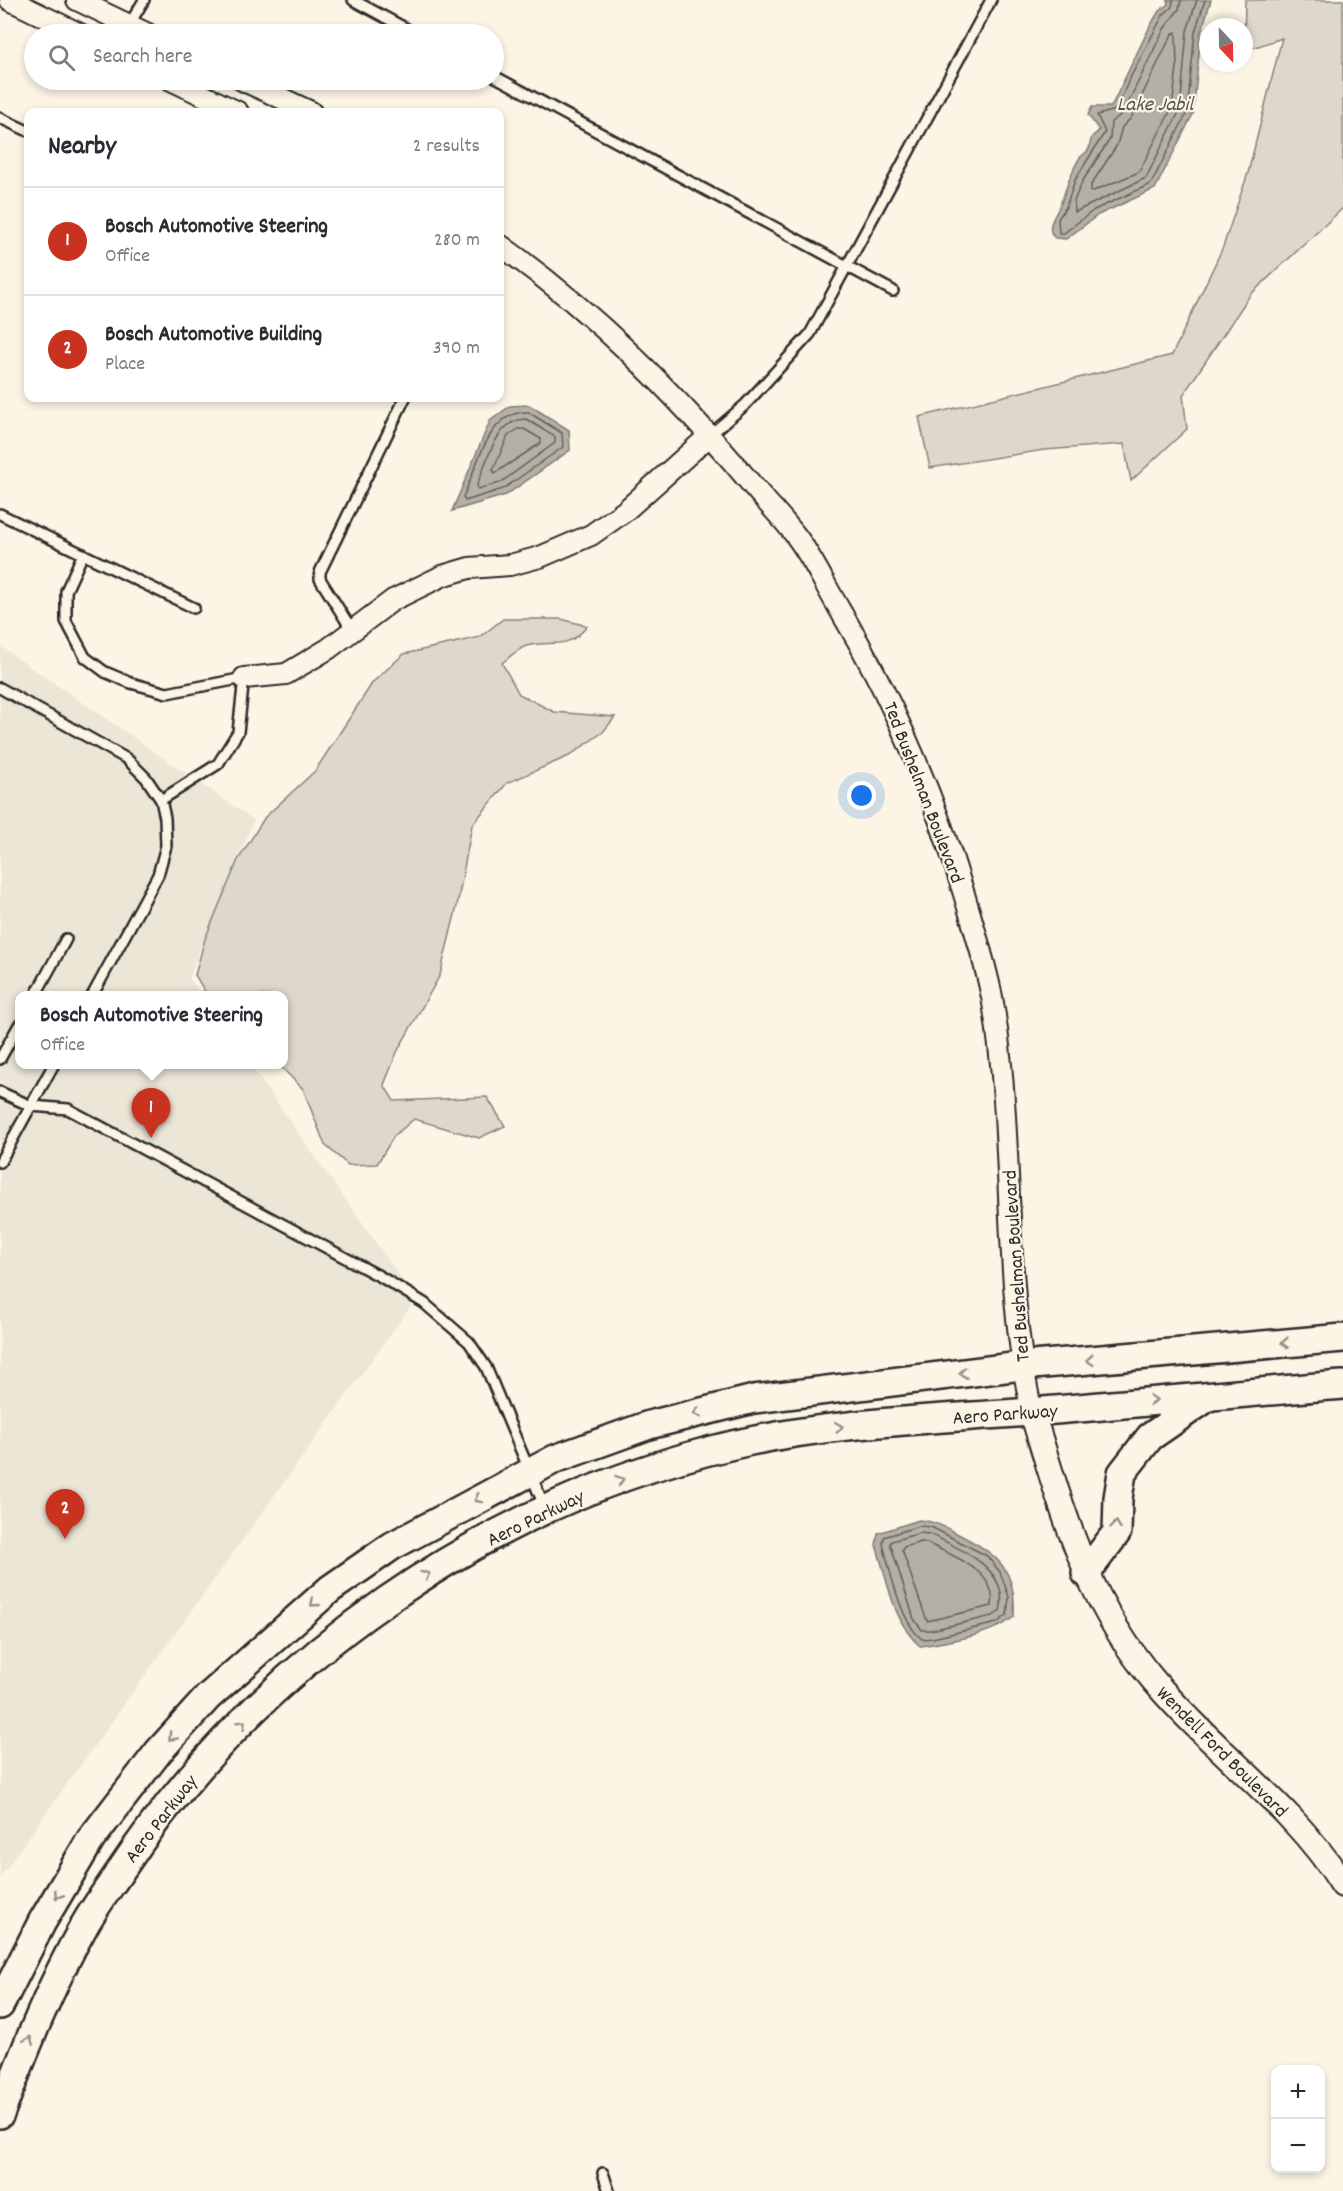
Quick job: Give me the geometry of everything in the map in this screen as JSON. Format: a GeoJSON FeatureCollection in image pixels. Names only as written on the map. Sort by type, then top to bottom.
{"type":"FeatureCollection","features":[{"type":"Feature","properties":{"kind":"main road"},"geometry":{"type":"LineString","coordinates":[[0,2005],[42,1922],[91,1839],[159,1751],[208,1697],[330,1589],[392,1546],[530,1472],[555,1460],[649,1425],[754,1399],[1021,1366],[1343,1338]]}},
{"type":"Feature","properties":{"kind":"main road","name":"Aero Parkway"},"geometry":{"type":"LineString","coordinates":[[0,2115],[43,2004],[86,1922],[143,1836],[177,1792],[284,1682],[377,1607],[474,1547],[546,1510],[594,1489],[675,1461],[782,1435],[863,1424],[1343,1385]]}},
{"type":"Feature","properties":{"kind":"main road"},"geometry":{"type":"LineString","coordinates":[[1086,1573],[1118,1532],[1118,1498],[1122,1473],[1133,1457],[1150,1437],[1211,1395]]}},
{"type":"Feature","properties":{"kind":"street"},"geometry":{"type":"LineString","coordinates":[[10,0],[59,24]]}},
{"type":"Feature","properties":{"kind":"street"},"geometry":{"type":"LineString","coordinates":[[77,0],[127,24]]}},
{"type":"Feature","properties":{"kind":"street"},"geometry":{"type":"LineString","coordinates":[[192,90],[230,108]]}},
{"type":"Feature","properties":{"kind":"street"},"geometry":{"type":"LineString","coordinates":[[264,90],[302,108]]}},
{"type":"Feature","properties":{"kind":"street","name":"Ted Bushelman Boulevard"},"geometry":{"type":"LineString","coordinates":[[504,248],[624,345],[667,387],[710,435],[797,537],[890,699],[948,839],[982,951],[992,998],[1009,1173],[1021,1366],[1032,1412]]}},
{"type":"Feature","properties":{"kind":"street"},"geometry":{"type":"LineString","coordinates":[[244,678],[286,674],[328,650],[393,600],[442,576],[469,568],[510,565],[540,557],[591,535],[625,511],[710,435]]}},
{"type":"Feature","properties":{"kind":"street","name":"Wendell Ford Boulevard"},"geometry":{"type":"LineString","coordinates":[[1032,1412],[1068,1529],[1103,1610],[1154,1681],[1197,1729],[1304,1831],[1324,1854],[1343,1885]]}},
{"type":"Feature","properties":{"kind":"lane"},"geometry":{"type":"LineString","coordinates":[[130,24],[144,0]]}},
{"type":"Feature","properties":{"kind":"lane"},"geometry":{"type":"LineString","coordinates":[[352,0],[397,24]]}},
{"type":"Feature","properties":{"kind":"lane"},"geometry":{"type":"LineString","coordinates":[[710,435],[745,405],[810,334],[991,0]]}},
{"type":"Feature","properties":{"kind":"lane"},"geometry":{"type":"LineString","coordinates":[[504,81],[894,291]]}},
{"type":"Feature","properties":{"kind":"lane"},"geometry":{"type":"LineString","coordinates":[[0,118],[24,129]]}},
{"type":"Feature","properties":{"kind":"lane"},"geometry":{"type":"LineString","coordinates":[[352,630],[320,579],[320,572],[403,402]]}},
{"type":"Feature","properties":{"kind":"lane"},"geometry":{"type":"LineString","coordinates":[[0,514],[194,608]]}},
{"type":"Feature","properties":{"kind":"lane"},"geometry":{"type":"LineString","coordinates":[[83,554],[66,591],[66,621],[85,657],[105,672],[131,683],[167,693],[244,678],[238,732],[218,764],[162,800]]}},
{"type":"Feature","properties":{"kind":"lane"},"geometry":{"type":"LineString","coordinates":[[0,688],[127,759],[146,778],[162,800],[166,846],[158,875],[95,991]]}},
{"type":"Feature","properties":{"kind":"lane"},"geometry":{"type":"LineString","coordinates":[[38,991],[66,939]]}},
{"type":"Feature","properties":{"kind":"lane"},"geometry":{"type":"LineString","coordinates":[[0,1059],[15,1032]]}},
{"type":"Feature","properties":{"kind":"lane"},"geometry":{"type":"LineString","coordinates":[[0,1162],[52,1069]]}},
{"type":"Feature","properties":{"kind":"lane"},"geometry":{"type":"LineString","coordinates":[[0,1092],[31,1106],[68,1109],[373,1272],[424,1303],[469,1342],[486,1367],[546,1510]]}},
{"type":"Feature","properties":{"kind":"lane"},"geometry":{"type":"LineString","coordinates":[[603,2173],[609,2191]]}},
{"type":"Feature","properties":{"kind":"shaded area"},"geometry":{"type":"Polygon","coordinates":[[[1245,0],[1343,0],[1343,208],[1250,295],[1183,395],[1187,429],[1131,481],[1124,444],[1044,450],[930,468],[919,417],[1172,355],[1223,247],[1248,173],[1282,38],[1253,48],[1253,18],[1245,18],[1245,0]]]}},
{"type":"Feature","properties":{"kind":"shaded area"},"geometry":{"type":"Polygon","coordinates":[[[503,619],[561,619],[587,626],[573,639],[566,642],[526,646],[502,663],[519,694],[554,712],[615,717],[603,732],[569,756],[507,783],[472,825],[457,906],[440,975],[397,1052],[384,1085],[394,1101],[487,1097],[505,1126],[479,1138],[414,1119],[394,1136],[377,1164],[348,1165],[325,1145],[303,1089],[283,1069],[288,1069],[288,991],[205,991],[195,975],[205,939],[238,860],[265,817],[315,771],[373,682],[404,654],[480,637],[503,619]]]}},
{"type":"Feature","properties":{"kind":"shaded area"},"geometry":{"type":"Polygon","coordinates":[[[0,646],[254,820],[189,978],[199,991],[15,991],[15,1069],[253,1069],[416,1299],[0,1877],[0,646]]]}},
{"type":"Feature","properties":{"kind":"water","name":"Lake Jabil"},"geometry":{"type":"Polygon","coordinates":[[[1167,0],[1211,0],[1206,18],[1199,18],[1199,53],[1193,114],[1155,189],[1098,215],[1066,239],[1055,238],[1051,230],[1052,222],[1076,164],[1087,152],[1092,137],[1099,130],[1088,115],[1092,107],[1111,107],[1150,26],[1159,11],[1168,4],[1167,0]]]}},
{"type":"Feature","properties":{"kind":"water"},"geometry":{"type":"Polygon","coordinates":[[[529,405],[569,430],[570,450],[506,495],[452,511],[490,421],[510,406],[529,405]]]}},
{"type":"Feature","properties":{"kind":"water"},"geometry":{"type":"Polygon","coordinates":[[[919,1520],[949,1529],[994,1556],[1008,1575],[1012,1587],[1014,1617],[982,1633],[920,1646],[903,1625],[897,1613],[876,1545],[878,1533],[919,1520]]]}},
{"type":"Feature","properties":{"kind":"place","name":"Bosch Automotive Steering"},"geometry":{"type":"Point","coordinates":[151,1138]}},
{"type":"Feature","properties":{"kind":"place","name":"Bosch Automotive Building"},"geometry":{"type":"Point","coordinates":[65,1539]}}]}
